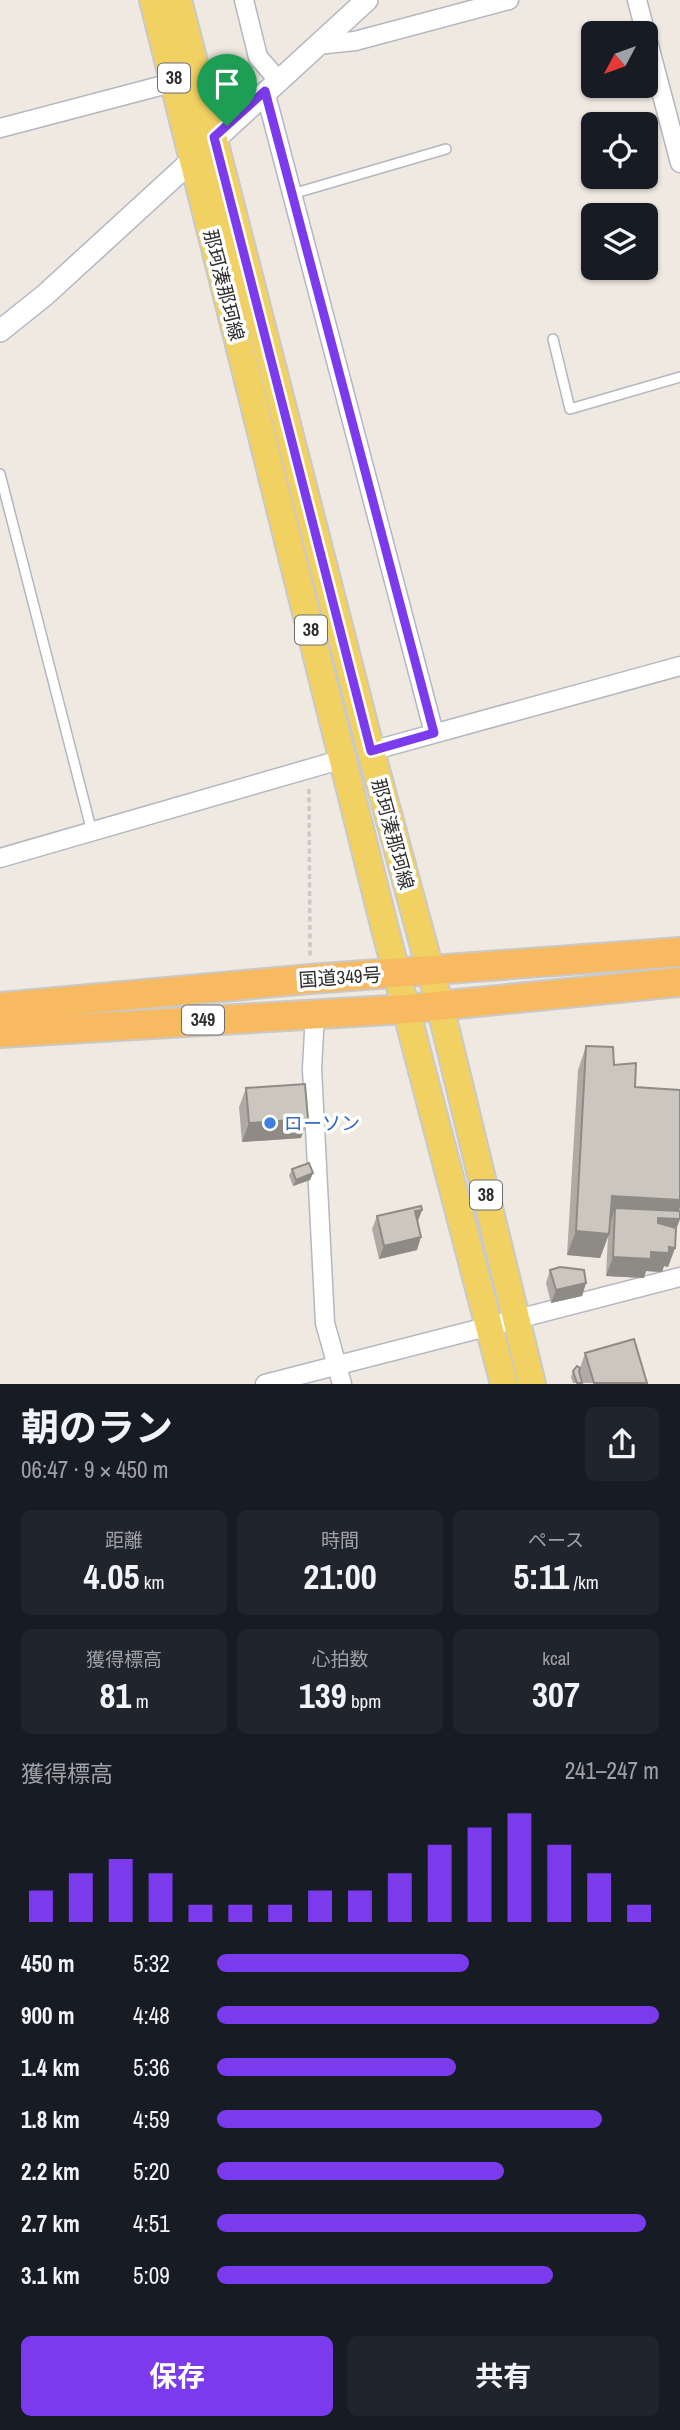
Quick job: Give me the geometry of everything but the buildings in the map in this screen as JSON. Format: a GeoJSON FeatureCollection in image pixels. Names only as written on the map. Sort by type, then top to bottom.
{"type":"FeatureCollection","features":[{"type":"Feature","properties":{"kind":"highway","name":"国道349号"},"geometry":{"type":"LineString","coordinates":[[0,1007],[310,979],[680,952]]}},
{"type":"Feature","properties":{"kind":"highway","name":"国道349号"},"geometry":{"type":"LineString","coordinates":[[0,1033],[406,1009],[680,982]]}},
{"type":"Feature","properties":{"kind":"main road","name":"那珂湊那珂線"},"geometry":{"type":"LineString","coordinates":[[153,0],[406,1009],[504,1384]]}},
{"type":"Feature","properties":{"kind":"main road","name":"那珂湊那珂線"},"geometry":{"type":"LineString","coordinates":[[178,0],[371,751],[440,1006],[532,1384]]}},
{"type":"Feature","properties":{"kind":"street"},"geometry":{"type":"LineString","coordinates":[[244,0],[258,57],[271,86],[292,194],[434,733]]}},
{"type":"Feature","properties":{"kind":"street"},"geometry":{"type":"LineString","coordinates":[[0,331],[44,295],[367,0]]}},
{"type":"Feature","properties":{"kind":"street"},"geometry":{"type":"LineString","coordinates":[[317,45],[355,41],[509,0]]}},
{"type":"Feature","properties":{"kind":"street"},"geometry":{"type":"LineString","coordinates":[[637,0],[680,163]]}},
{"type":"Feature","properties":{"kind":"street"},"geometry":{"type":"LineString","coordinates":[[0,128],[175,82]]}},
{"type":"Feature","properties":{"kind":"street"},"geometry":{"type":"LineString","coordinates":[[371,751],[680,666]]}},
{"type":"Feature","properties":{"kind":"street"},"geometry":{"type":"LineString","coordinates":[[0,858],[343,759]]}},
{"type":"Feature","properties":{"kind":"street"},"geometry":{"type":"LineString","coordinates":[[315,1013],[312,1069],[325,1323],[342,1384]]}},
{"type":"Feature","properties":{"kind":"street"},"geometry":{"type":"LineString","coordinates":[[265,1384],[491,1328],[680,1277]]}},
{"type":"Feature","properties":{"kind":"lane"},"geometry":{"type":"LineString","coordinates":[[292,194],[446,149]]}},
{"type":"Feature","properties":{"kind":"lane"},"geometry":{"type":"LineString","coordinates":[[553,339],[570,409],[680,377]]}},
{"type":"Feature","properties":{"kind":"lane"},"geometry":{"type":"LineString","coordinates":[[0,474],[93,832]]}},
{"type":"Feature","properties":{"kind":"path"},"geometry":{"type":"LineString","coordinates":[[309,769],[310,979]]}},
{"type":"Feature","properties":{"kind":"place","name":"ローソン"},"geometry":{"type":"Point","coordinates":[270,1123]}},
{"type":"Feature","properties":{"kind":"route"},"geometry":{"type":"LineString","coordinates":[[265,91],[434,733],[371,751],[214,137],[227,126],[265,91]]}}]}
